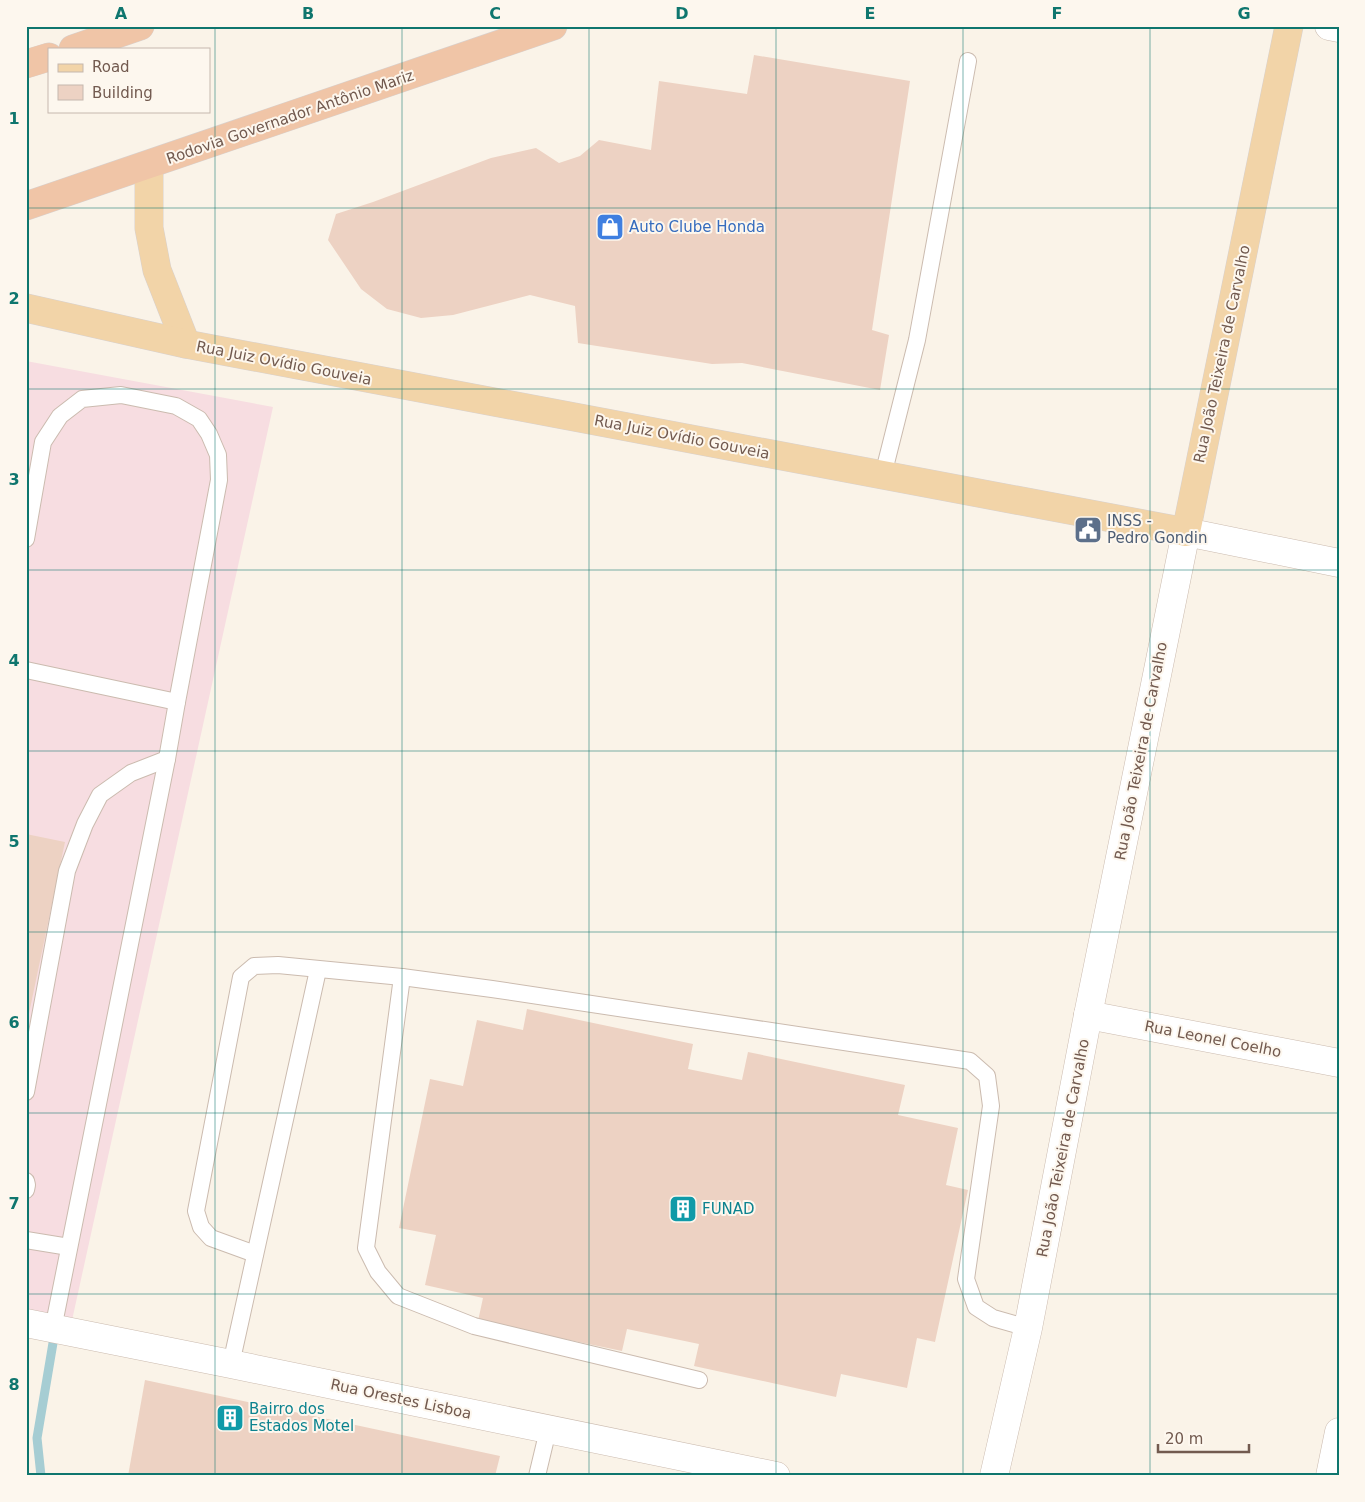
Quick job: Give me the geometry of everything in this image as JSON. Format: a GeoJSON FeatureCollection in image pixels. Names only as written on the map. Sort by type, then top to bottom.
{"type":"FeatureCollection","features":[{"type":"Feature","properties":{"kind":"highway"},"geometry":{"type":"LineString","coordinates":[[76,48],[140,26]]}},
{"type":"Feature","properties":{"kind":"highway"},"geometry":{"type":"LineString","coordinates":[[396,81],[488,35],[499,26]]}},
{"type":"Feature","properties":{"kind":"highway","name":"Rodovia Governador Antônio Mariz"},"geometry":{"type":"LineString","coordinates":[[26,206],[553,26]]}},
{"type":"Feature","properties":{"kind":"highway"},"geometry":{"type":"LineString","coordinates":[[26,64],[48,57]]}},
{"type":"Feature","properties":{"kind":"main road","name":"Rua João Teixeira de Carvalho"},"geometry":{"type":"LineString","coordinates":[[1186,532],[1289,26]]}},
{"type":"Feature","properties":{"kind":"main road"},"geometry":{"type":"LineString","coordinates":[[149,165],[149,228],[157,270],[186,344]]}},
{"type":"Feature","properties":{"kind":"main road","name":"Rua Juiz Ovídio Gouveia"},"geometry":{"type":"LineString","coordinates":[[26,308],[186,344],[1186,532]]}},
{"type":"Feature","properties":{"kind":"street"},"geometry":{"type":"LineString","coordinates":[[1329,26],[1339,28]]}},
{"type":"Feature","properties":{"kind":"street","name":"Rua Juiz Ovídio Gouveia"},"geometry":{"type":"LineString","coordinates":[[1186,532],[1339,563]]}},
{"type":"Feature","properties":{"kind":"street","name":"Rua João Teixeira de Carvalho"},"geometry":{"type":"LineString","coordinates":[[994,1476],[1028,1328],[1088,1015],[1186,532]]}},
{"type":"Feature","properties":{"kind":"street","name":"Rua Leonel Coelho"},"geometry":{"type":"LineString","coordinates":[[1088,1015],[1339,1063]]}},
{"type":"Feature","properties":{"kind":"street","name":"Rua Orestes Lisboa"},"geometry":{"type":"LineString","coordinates":[[26,1324],[231,1364],[776,1476]]}},
{"type":"Feature","properties":{"kind":"street"},"geometry":{"type":"LineString","coordinates":[[1330,1476],[1339,1432]]}},
{"type":"Feature","properties":{"kind":"lane"},"geometry":{"type":"LineString","coordinates":[[883,475],[917,340],[968,61]]}},
{"type":"Feature","properties":{"kind":"lane"},"geometry":{"type":"LineString","coordinates":[[26,539],[43,442],[60,416],[82,398],[122,394],[176,406],[199,419],[209,434],[218,455],[219,480],[176,702],[167,759],[53,1329]]}},
{"type":"Feature","properties":{"kind":"lane"},"geometry":{"type":"LineString","coordinates":[[26,670],[176,702]]}},
{"type":"Feature","properties":{"kind":"lane"},"geometry":{"type":"LineString","coordinates":[[26,1092],[67,871],[85,824],[100,795],[130,773],[167,759]]}},
{"type":"Feature","properties":{"kind":"lane"},"geometry":{"type":"LineString","coordinates":[[255,1254],[210,1238],[201,1227],[196,1211],[241,977],[254,966],[278,965],[492,988],[970,1061],[987,1076],[991,1106],[966,1279],[976,1307],[993,1318],[1028,1328]]}},
{"type":"Feature","properties":{"kind":"lane"},"geometry":{"type":"LineString","coordinates":[[231,1364],[318,970]]}},
{"type":"Feature","properties":{"kind":"lane"},"geometry":{"type":"LineString","coordinates":[[402,977],[366,1248],[378,1272],[398,1296],[474,1326],[699,1380]]}},
{"type":"Feature","properties":{"kind":"lane"},"geometry":{"type":"LineString","coordinates":[[26,1181],[26,1190]]}},
{"type":"Feature","properties":{"kind":"lane"},"geometry":{"type":"LineString","coordinates":[[26,1240],[69,1247]]}},
{"type":"Feature","properties":{"kind":"lane"},"geometry":{"type":"LineString","coordinates":[[538,1476],[548,1430]]}},
{"type":"Feature","properties":{"kind":"shaded area"},"geometry":{"type":"Polygon","coordinates":[[[26,361],[273,407],[67,1343],[26,1334],[26,361]]]}},
{"type":"Feature","properties":{"kind":"building","name":"Auto Clube Honda"},"geometry":{"type":"Polygon","coordinates":[[[754,55],[910,81],[872,330],[889,335],[880,390],[742,363],[712,364],[578,343],[575,306],[530,295],[453,315],[421,318],[387,309],[361,289],[328,240],[336,214],[491,158],[536,148],[559,163],[580,156],[599,140],[651,150],[659,81],[747,94],[754,55]]]}},
{"type":"Feature","properties":{"kind":"building"},"geometry":{"type":"Polygon","coordinates":[[[26,834],[65,842],[27,1023],[26,1023],[26,834]]]}},
{"type":"Feature","properties":{"kind":"building","name":"FUNAD"},"geometry":{"type":"Polygon","coordinates":[[[527,1009],[693,1044],[688,1069],[742,1080],[748,1052],[905,1085],[898,1115],[958,1128],[946,1185],[968,1190],[935,1342],[917,1338],[907,1388],[841,1374],[836,1397],[694,1366],[699,1344],[627,1329],[622,1351],[478,1321],[483,1298],[425,1285],[436,1235],[399,1228],[430,1079],[463,1086],[477,1020],[523,1030],[527,1009]]]}},
{"type":"Feature","properties":{"kind":"building","name":"Bairro dos Estados Motel"},"geometry":{"type":"Polygon","coordinates":[[[145,1380],[500,1456],[495,1476],[128,1476],[145,1380]]]}},
{"type":"Feature","properties":{"kind":"waterway"},"geometry":{"type":"LineString","coordinates":[[41,1476],[37,1438],[53,1343]]}},
{"type":"Feature","properties":{"kind":"place","name":"Auto Clube Honda"},"geometry":{"type":"Point","coordinates":[610,227]}},
{"type":"Feature","properties":{"kind":"place","name":"INSS - Pedro Gondin"},"geometry":{"type":"Point","coordinates":[1088,530]}},
{"type":"Feature","properties":{"kind":"place","name":"FUNAD"},"geometry":{"type":"Point","coordinates":[683,1209]}},
{"type":"Feature","properties":{"kind":"place","name":"Bairro dos Estados Motel"},"geometry":{"type":"Point","coordinates":[230,1418]}}]}
